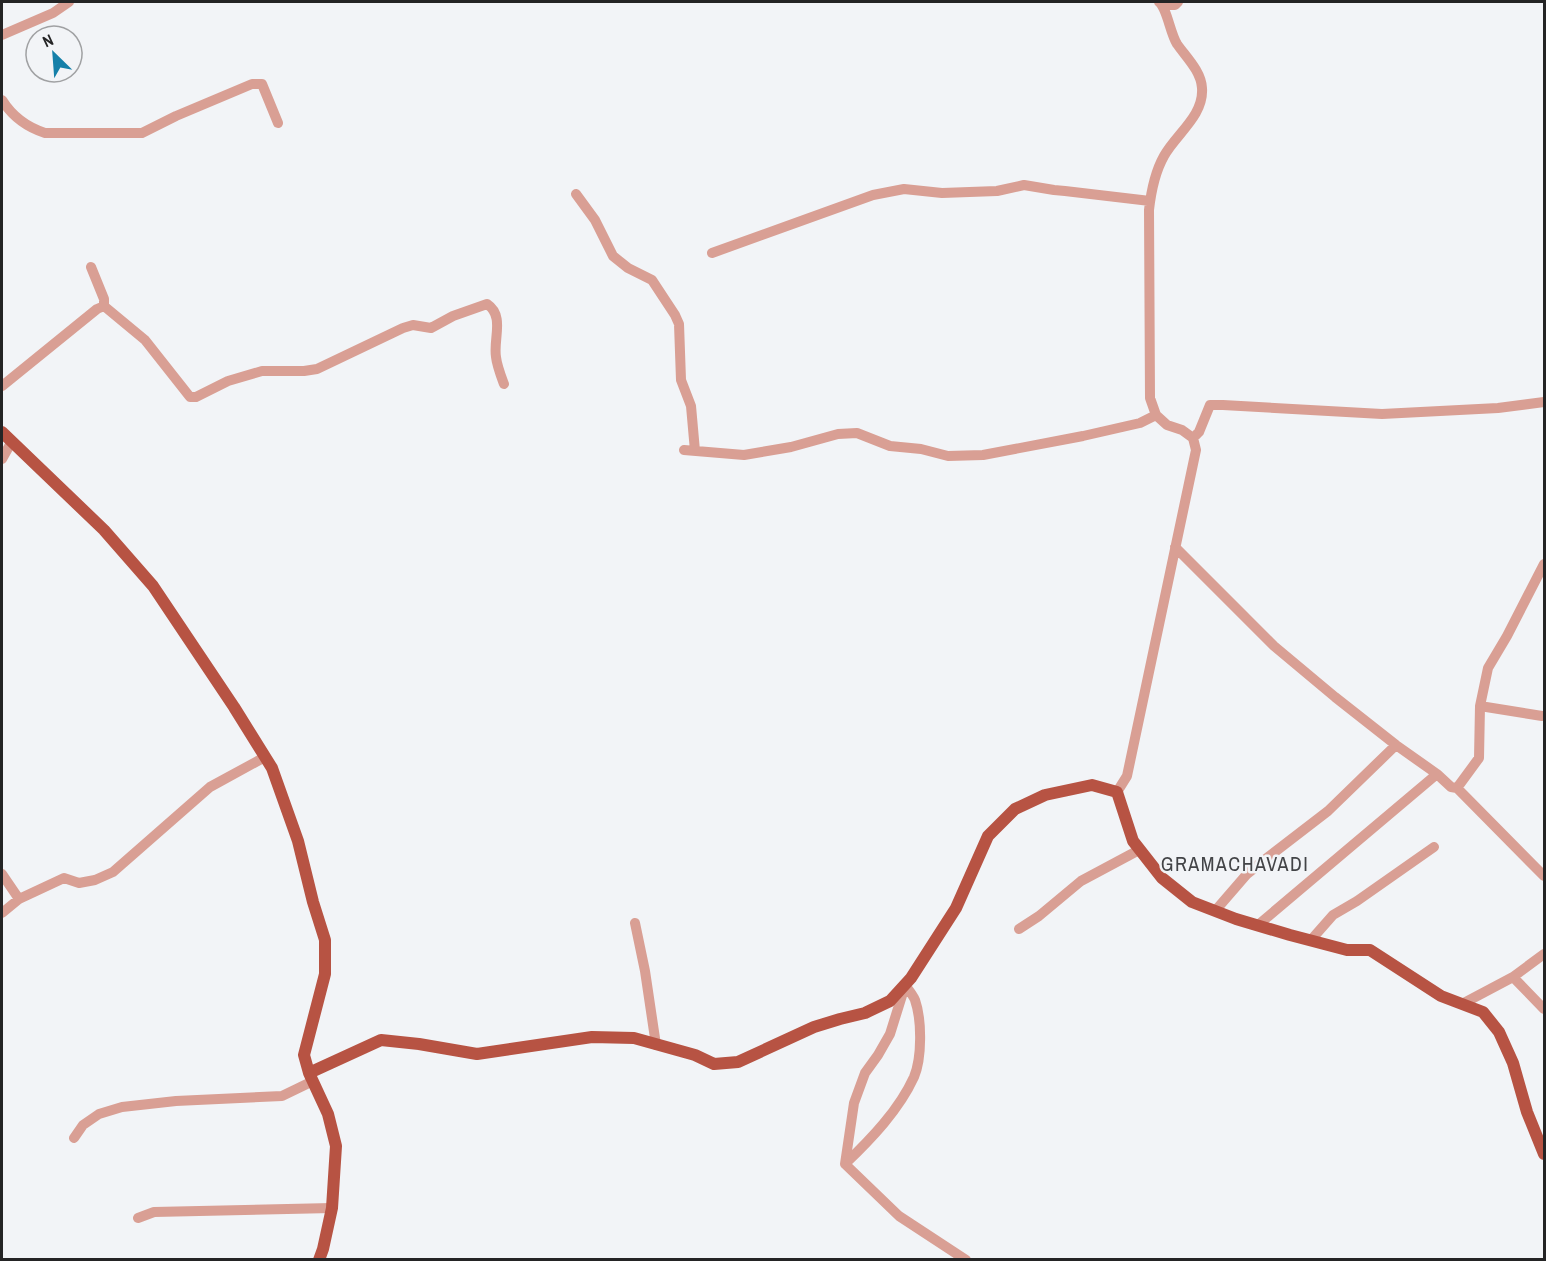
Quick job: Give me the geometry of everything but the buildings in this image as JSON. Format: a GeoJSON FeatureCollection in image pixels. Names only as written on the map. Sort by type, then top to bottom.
{"type":"FeatureCollection","features":[{"type":"Feature","properties":{"kind":"main road"},"geometry":{"type":"LineString","coordinates":[[2,432],[104,530],[153,586],[234,706],[272,768],[298,841],[325,940],[325,974],[304,1055],[327,1114],[336,1146],[332,1208],[319,1260]]}},
{"type":"Feature","properties":{"kind":"main road"},"geometry":{"type":"LineString","coordinates":[[311,1077],[381,1040],[477,1054],[591,1037],[634,1038],[695,1055],[714,1064],[738,1062],[814,1027],[865,1013],[890,1001],[911,978],[956,908],[988,836],[1015,809],[1045,795],[1092,785],[1117,792],[1132,841],[1162,878],[1192,902],[1258,925],[1347,950],[1370,950],[1441,996],[1483,1012],[1499,1032],[1513,1063],[1527,1112],[1545,1154]]}},
{"type":"Feature","properties":{"kind":"street"},"geometry":{"type":"LineString","coordinates":[[2,35],[53,13],[69,2]]}},
{"type":"Feature","properties":{"kind":"street"},"geometry":{"type":"LineString","coordinates":[[1117,792],[1127,776],[1196,450],[1193,438],[1182,430],[1167,425],[1156,415],[1150,398],[1149,210],[1151,192],[1163,157],[1196,112],[1201,99],[1202,87],[1192,63],[1176,43],[1161,3],[1174,5],[1178,2]]}},
{"type":"Feature","properties":{"kind":"street"},"geometry":{"type":"LineString","coordinates":[[2,100],[10,112],[33,129],[45,133],[142,133],[252,84],[262,84],[278,123]]}},
{"type":"Feature","properties":{"kind":"street"},"geometry":{"type":"LineString","coordinates":[[712,253],[873,195],[904,189],[953,193],[997,191],[1024,185],[1150,201]]}},
{"type":"Feature","properties":{"kind":"street"},"geometry":{"type":"LineString","coordinates":[[576,194],[595,220],[613,256],[627,268],[652,280],[679,324],[681,380],[691,406],[689,451],[744,455],[791,447],[838,434],[857,433],[890,446],[921,449],[948,456],[983,455],[1140,423],[1156,415]]}},
{"type":"Feature","properties":{"kind":"street"},"geometry":{"type":"LineString","coordinates":[[91,267],[104,299],[104,306]]}},
{"type":"Feature","properties":{"kind":"street"},"geometry":{"type":"LineString","coordinates":[[104,306],[145,340],[190,397],[196,397],[228,381],[262,371],[317,369],[403,328],[413,325],[431,328],[453,316],[487,304],[492,307],[498,324],[495,357],[504,384]]}},
{"type":"Feature","properties":{"kind":"street"},"geometry":{"type":"LineString","coordinates":[[2,386],[97,309],[104,306]]}},
{"type":"Feature","properties":{"kind":"street"},"geometry":{"type":"LineString","coordinates":[[1193,438],[1199,432],[1210,405],[1382,414],[1498,408],[1545,402]]}},
{"type":"Feature","properties":{"kind":"street"},"geometry":{"type":"LineString","coordinates":[[2,459],[12,441]]}},
{"type":"Feature","properties":{"kind":"street"},"geometry":{"type":"LineString","coordinates":[[1175,547],[1275,646],[1335,698],[1437,774],[1451,788],[1457,789],[1545,876]]}},
{"type":"Feature","properties":{"kind":"street"},"geometry":{"type":"LineString","coordinates":[[1457,789],[1479,758],[1479,706],[1488,668],[1545,564]]}},
{"type":"Feature","properties":{"kind":"street"},"geometry":{"type":"LineString","coordinates":[[1479,706],[1542,716]]}},
{"type":"Feature","properties":{"kind":"street"},"geometry":{"type":"LineString","coordinates":[[1215,911],[1247,874],[1328,811],[1396,745]]}},
{"type":"Feature","properties":{"kind":"street"},"geometry":{"type":"LineString","coordinates":[[2,913],[19,899],[64,878],[79,883],[96,880],[113,872],[210,787],[265,757]]}},
{"type":"Feature","properties":{"kind":"street"},"geometry":{"type":"LineString","coordinates":[[1258,925],[1437,774]]}},
{"type":"Feature","properties":{"kind":"street"},"geometry":{"type":"LineString","coordinates":[[1311,940],[1333,915],[1434,847]]}},
{"type":"Feature","properties":{"kind":"street"},"geometry":{"type":"LineString","coordinates":[[1019,929],[1081,881],[1139,850]]}},
{"type":"Feature","properties":{"kind":"street"},"geometry":{"type":"LineString","coordinates":[[2,874],[19,899]]}},
{"type":"Feature","properties":{"kind":"street"},"geometry":{"type":"LineString","coordinates":[[635,923],[656,1044]]}},
{"type":"Feature","properties":{"kind":"street"},"geometry":{"type":"LineString","coordinates":[[1462,1004],[1513,977],[1545,954]]}},
{"type":"Feature","properties":{"kind":"street"},"geometry":{"type":"LineString","coordinates":[[1513,977],[1545,1009]]}},
{"type":"Feature","properties":{"kind":"street"},"geometry":{"type":"LineString","coordinates":[[845,1164],[854,1103],[864,1073],[890,1034],[905,984]]}},
{"type":"Feature","properties":{"kind":"street"},"geometry":{"type":"LineString","coordinates":[[845,1164],[871,1139],[897,1105],[914,1076],[919,1054],[921,1024],[915,999],[905,984]]}},
{"type":"Feature","properties":{"kind":"street"},"geometry":{"type":"LineString","coordinates":[[1490,1020],[1486,998],[1491,989]]}},
{"type":"Feature","properties":{"kind":"street"},"geometry":{"type":"LineString","coordinates":[[74,1138],[83,1125],[99,1114],[122,1107],[176,1101],[282,1096],[311,1077]]}},
{"type":"Feature","properties":{"kind":"street"},"geometry":{"type":"LineString","coordinates":[[845,1164],[899,1216],[966,1260]]}},
{"type":"Feature","properties":{"kind":"street"},"geometry":{"type":"LineString","coordinates":[[138,1218],[154,1212],[332,1208]]}},
{"type":"Feature","properties":{"kind":"district","name":"GRAMACHAVADI"},"geometry":{"type":"Point","coordinates":[1235,863]}}]}
